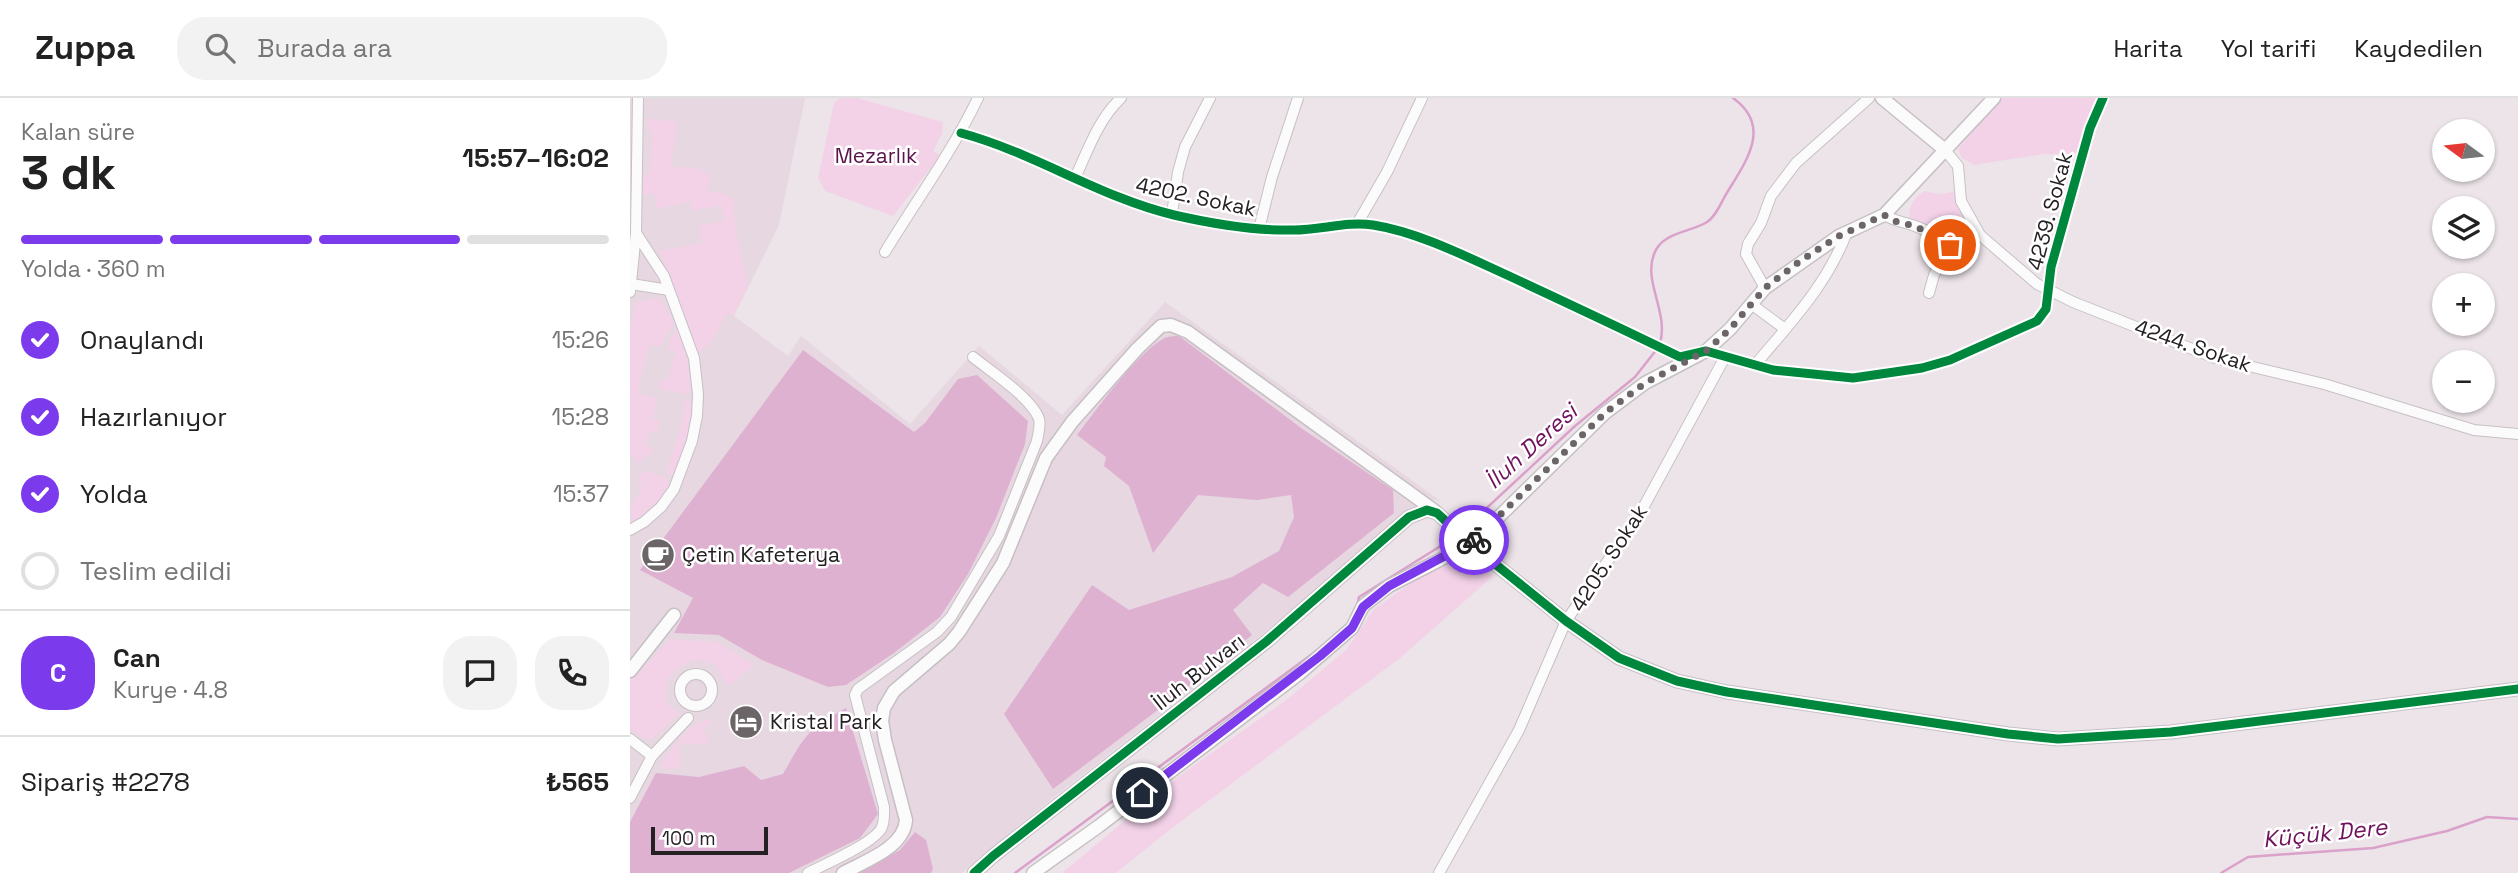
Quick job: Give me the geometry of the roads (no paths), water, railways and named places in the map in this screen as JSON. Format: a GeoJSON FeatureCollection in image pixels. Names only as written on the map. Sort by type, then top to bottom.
{"type":"FeatureCollection","features":[{"type":"Feature","properties":{"kind":"street"},"geometry":{"type":"LineString","coordinates":[[638,98],[636,233],[631,288],[669,290]]}},
{"type":"Feature","properties":{"kind":"street"},"geometry":{"type":"LineString","coordinates":[[885,253],[922,190],[961,132],[978,98]]}},
{"type":"Feature","properties":{"kind":"street"},"geometry":{"type":"LineString","coordinates":[[1075,178],[1097,128],[1121,98]]}},
{"type":"Feature","properties":{"kind":"street"},"geometry":{"type":"LineString","coordinates":[[1172,214],[1178,172],[1185,147],[1209,98]]}},
{"type":"Feature","properties":{"kind":"street"},"geometry":{"type":"LineString","coordinates":[[1259,229],[1272,177],[1298,98]]}},
{"type":"Feature","properties":{"kind":"street"},"geometry":{"type":"LineString","coordinates":[[1357,224],[1387,172],[1422,98]]}},
{"type":"Feature","properties":{"kind":"street"},"geometry":{"type":"LineString","coordinates":[[1765,288],[1746,254],[1748,244],[1761,223],[1771,196],[1796,163],[1868,98]]}},
{"type":"Feature","properties":{"kind":"street"},"geometry":{"type":"LineString","coordinates":[[1882,98],[1945,150]]}},
{"type":"Feature","properties":{"kind":"street"},"geometry":{"type":"LineString","coordinates":[[1033,873],[1300,673],[1352,628],[1363,607],[1389,586],[1469,542],[1605,413],[1645,383],[1706,351],[1765,288],[1820,247],[1884,215],[1994,98]]}},
{"type":"Feature","properties":{"kind":"street","name":"4239. Sokak"},"geometry":{"type":"LineString","coordinates":[[1659,346],[1680,357],[1706,351],[1755,365],[1818,376],[1853,378],[1922,368],[1950,360],[2037,321],[2046,309],[2051,267],[2090,128],[2103,98]]}},
{"type":"Feature","properties":{"kind":"street","name":"4202. Sokak"},"geometry":{"type":"LineString","coordinates":[[961,132],[989,140],[1108,193],[1172,214],[1259,229],[1297,230],[1357,224],[1402,232],[1465,256],[1659,346]]}},
{"type":"Feature","properties":{"kind":"street","name":"4244. Sokak"},"geometry":{"type":"LineString","coordinates":[[1945,150],[1958,166],[1961,201],[1980,234],[2038,284],[2048,289],[2099,313],[2215,358],[2324,384],[2474,430],[2518,434]]}},
{"type":"Feature","properties":{"kind":"street"},"geometry":{"type":"LineString","coordinates":[[1884,215],[1897,222],[1915,226],[1950,245],[1963,243],[1980,234]]}},
{"type":"Feature","properties":{"kind":"street"},"geometry":{"type":"LineString","coordinates":[[1755,365],[1832,267],[1847,232]]}},
{"type":"Feature","properties":{"kind":"street"},"geometry":{"type":"LineString","coordinates":[[630,530],[661,507],[674,489],[685,465],[698,416],[694,358],[664,275],[636,233]]}},
{"type":"Feature","properties":{"kind":"street"},"geometry":{"type":"LineString","coordinates":[[1929,293],[1934,275],[1950,245]]}},
{"type":"Feature","properties":{"kind":"street"},"geometry":{"type":"LineString","coordinates":[[1751,304],[1785,329]]}},
{"type":"Feature","properties":{"kind":"street"},"geometry":{"type":"LineString","coordinates":[[843,873],[896,843],[906,828],[883,731],[882,715],[887,701],[905,680],[949,644],[959,632],[1003,563],[1046,458],[1108,380],[1161,326],[1171,325],[1188,332],[1441,516],[1566,621],[1619,658],[1676,681],[1831,709],[2058,739],[2171,732],[2518,689]]}},
{"type":"Feature","properties":{"kind":"street","name":"4205. Sokak"},"geometry":{"type":"LineString","coordinates":[[1439,873],[1519,730],[1566,621],[1637,519],[1725,356]]}},
{"type":"Feature","properties":{"kind":"street"},"geometry":{"type":"LineString","coordinates":[[808,873],[871,839],[881,829],[884,807],[855,695],[858,689],[937,632],[951,617],[999,536],[1037,441],[1040,427],[1036,413],[1015,391],[973,357]]}},
{"type":"Feature","properties":{"kind":"street","name":"İluh Bulvarı"},"geometry":{"type":"LineString","coordinates":[[974,873],[1003,847],[1267,641],[1409,517],[1427,510],[1441,516]]}},
{"type":"Feature","properties":{"kind":"street"},"geometry":{"type":"LineString","coordinates":[[630,671],[674,615]]}},
{"type":"Feature","properties":{"kind":"street"},"geometry":{"type":"LineString","coordinates":[[630,798],[652,756],[711,694],[711,683],[704,675],[688,675],[681,682],[680,692],[685,701],[688,718]]}},
{"type":"Feature","properties":{"kind":"street"},"geometry":{"type":"LineString","coordinates":[[685,701],[694,706],[705,703]]}},
{"type":"Feature","properties":{"kind":"street"},"geometry":{"type":"LineString","coordinates":[[630,739],[652,756]]}},
{"type":"Feature","properties":{"kind":"waterway","name":"İluh Deresi"},"geometry":{"type":"LineString","coordinates":[[1660,343],[1661,320],[1651,265],[1654,254],[1663,241],[1707,222],[1742,167],[1754,132],[1745,109],[1733,98]]}},
{"type":"Feature","properties":{"kind":"waterway","name":"İluh Deresi"},"geometry":{"type":"LineString","coordinates":[[1463,530],[1575,426],[1635,377],[1657,349]]}},
{"type":"Feature","properties":{"kind":"waterway","name":"İluh Deresi"},"geometry":{"type":"LineString","coordinates":[[1357,606],[1359,597],[1455,537]]}},
{"type":"Feature","properties":{"kind":"waterway","name":"İluh Deresi"},"geometry":{"type":"LineString","coordinates":[[1015,873],[1319,649]]}},
{"type":"Feature","properties":{"kind":"waterway","name":"Küçük Dere"},"geometry":{"type":"LineString","coordinates":[[2221,873],[2248,857],[2373,848],[2447,831],[2487,817],[2518,819]]}},
{"type":"Feature","properties":{"kind":"place","name":"Çetin Kafeterya"},"geometry":{"type":"Point","coordinates":[658,555]}},
{"type":"Feature","properties":{"kind":"place","name":"Kristal Park"},"geometry":{"type":"Point","coordinates":[746,722]}},
{"type":"Feature","properties":{"kind":"park label","name":"Mezarlık"},"geometry":{"type":"Point","coordinates":[876,156]}}]}
